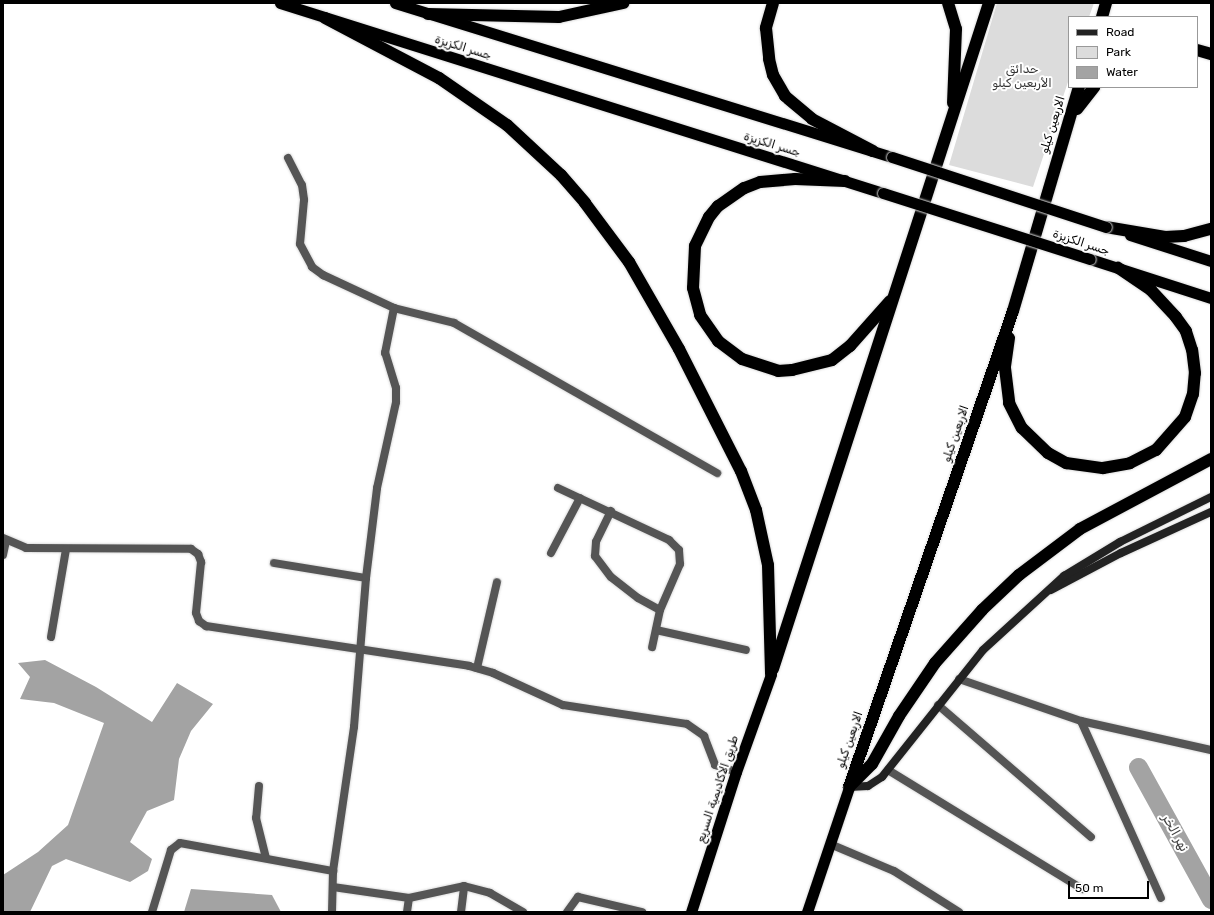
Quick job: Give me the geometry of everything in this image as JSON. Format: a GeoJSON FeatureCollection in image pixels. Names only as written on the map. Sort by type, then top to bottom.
{"type":"FeatureCollection","features":[{"type":"Feature","properties":{"kind":"highway","name":"جسر الكزيزة"},"geometry":{"type":"LineString","coordinates":[[280,3],[846,181],[1211,298]]}},
{"type":"Feature","properties":{"kind":"highway","name":"جسر الكزيزة"},"geometry":{"type":"LineString","coordinates":[[395,3],[892,157],[1211,261]]}},
{"type":"Feature","properties":{"kind":"highway"},"geometry":{"type":"LineString","coordinates":[[428,14],[559,17],[623,3]]}},
{"type":"Feature","properties":{"kind":"highway"},"geometry":{"type":"LineString","coordinates":[[773,3],[769,14],[767,44],[773,75],[785,96],[812,119],[873,151]]}},
{"type":"Feature","properties":{"kind":"highway"},"geometry":{"type":"LineString","coordinates":[[948,3],[956,29],[952,122]]}},
{"type":"Feature","properties":{"kind":"highway"},"geometry":{"type":"LineString","coordinates":[[771,674],[952,122],[989,3]]}},
{"type":"Feature","properties":{"kind":"highway"},"geometry":{"type":"LineString","coordinates":[[1102,16],[1106,3]]}},
{"type":"Feature","properties":{"kind":"highway"},"geometry":{"type":"LineString","coordinates":[[325,18],[439,78],[508,125],[580,197],[629,262],[679,349],[741,471],[756,510],[768,565],[771,674]]}},
{"type":"Feature","properties":{"kind":"highway"},"geometry":{"type":"LineString","coordinates":[[1198,50],[1211,54]]}},
{"type":"Feature","properties":{"kind":"highway","name":"الاربعين كيلو"},"geometry":{"type":"LineString","coordinates":[[849,786],[1013,311],[1079,88]]}},
{"type":"Feature","properties":{"kind":"highway"},"geometry":{"type":"LineString","coordinates":[[1060,149],[1080,103],[1093,88]]}},
{"type":"Feature","properties":{"kind":"highway"},"geometry":{"type":"LineString","coordinates":[[846,181],[795,179],[760,182],[744,188],[718,206],[709,217],[695,246],[693,288],[700,315],[718,341],[742,359],[771,369],[792,370],[819,365],[838,355],[866,330],[894,296]]}},
{"type":"Feature","properties":{"kind":"highway"},"geometry":{"type":"LineString","coordinates":[[1106,227],[1166,237],[1184,236],[1211,229]]}},
{"type":"Feature","properties":{"kind":"highway"},"geometry":{"type":"LineString","coordinates":[[1013,311],[1006,368],[1006,388],[1009,403],[1022,428],[1048,453],[1066,463],[1103,468],[1130,462],[1156,450],[1175,431],[1185,417],[1193,394],[1196,373],[1192,350],[1186,331],[1176,317],[1151,290],[1118,268]]}},
{"type":"Feature","properties":{"kind":"highway"},"geometry":{"type":"LineString","coordinates":[[807,912],[849,786],[877,756],[899,716],[936,663],[982,610],[1019,575],[1080,529],[1211,459]]}},
{"type":"Feature","properties":{"kind":"highway","name":"طريق الاكاديمية السريع"},"geometry":{"type":"LineString","coordinates":[[691,912],[736,772],[771,674]]}},
{"type":"Feature","properties":{"kind":"main road"},"geometry":{"type":"LineString","coordinates":[[849,786],[868,786],[888,770],[959,679],[996,637],[1064,576],[1102,552],[1211,497]]}},
{"type":"Feature","properties":{"kind":"main road"},"geometry":{"type":"LineString","coordinates":[[1047,592],[1143,543],[1211,512]]}},
{"type":"Feature","properties":{"kind":"street"},"geometry":{"type":"LineString","coordinates":[[288,158],[302,184],[304,200],[299,231],[304,257],[323,275],[394,308],[454,323],[717,474]]}},
{"type":"Feature","properties":{"kind":"street"},"geometry":{"type":"LineString","coordinates":[[332,912],[333,871],[354,727],[366,578],[377,488],[396,402],[396,388],[385,353],[394,308]]}},
{"type":"Feature","properties":{"kind":"street"},"geometry":{"type":"LineString","coordinates":[[558,488],[611,511],[669,540],[678,550],[680,564],[660,610],[652,647]]}},
{"type":"Feature","properties":{"kind":"street"},"geometry":{"type":"LineString","coordinates":[[551,553],[580,498]]}},
{"type":"Feature","properties":{"kind":"street"},"geometry":{"type":"LineString","coordinates":[[611,511],[596,542],[595,556],[611,577],[638,598],[660,610]]}},
{"type":"Feature","properties":{"kind":"street"},"geometry":{"type":"LineString","coordinates":[[3,555],[5,540],[26,548],[66,550],[191,549],[198,554],[201,562],[196,613],[202,624],[477,668],[563,705],[687,724],[704,736],[715,764],[736,772]]}},
{"type":"Feature","properties":{"kind":"street"},"geometry":{"type":"LineString","coordinates":[[51,637],[66,550]]}},
{"type":"Feature","properties":{"kind":"street"},"geometry":{"type":"LineString","coordinates":[[274,563],[366,578]]}},
{"type":"Feature","properties":{"kind":"street"},"geometry":{"type":"LineString","coordinates":[[477,668],[497,582]]}},
{"type":"Feature","properties":{"kind":"street"},"geometry":{"type":"LineString","coordinates":[[656,630],[746,650]]}},
{"type":"Feature","properties":{"kind":"street"},"geometry":{"type":"LineString","coordinates":[[959,679],[1081,721],[1211,750]]}},
{"type":"Feature","properties":{"kind":"street"},"geometry":{"type":"LineString","coordinates":[[938,705],[1091,837]]}},
{"type":"Feature","properties":{"kind":"street"},"geometry":{"type":"LineString","coordinates":[[1081,721],[1161,898]]}},
{"type":"Feature","properties":{"kind":"street"},"geometry":{"type":"LineString","coordinates":[[888,770],[1082,889]]}},
{"type":"Feature","properties":{"kind":"street"},"geometry":{"type":"LineString","coordinates":[[259,786],[256,818],[266,858]]}},
{"type":"Feature","properties":{"kind":"street"},"geometry":{"type":"LineString","coordinates":[[152,912],[171,850],[180,843],[333,871]]}},
{"type":"Feature","properties":{"kind":"street"},"geometry":{"type":"LineString","coordinates":[[830,844],[894,871],[959,912]]}},
{"type":"Feature","properties":{"kind":"street"},"geometry":{"type":"LineString","coordinates":[[333,887],[409,898],[464,886],[490,893],[523,912]]}},
{"type":"Feature","properties":{"kind":"street"},"geometry":{"type":"LineString","coordinates":[[461,912],[464,886]]}},
{"type":"Feature","properties":{"kind":"street"},"geometry":{"type":"LineString","coordinates":[[567,912],[578,897],[642,912]]}},
{"type":"Feature","properties":{"kind":"street"},"geometry":{"type":"LineString","coordinates":[[407,912],[409,898]]}},
{"type":"Feature","properties":{"kind":"green space","name":"حدائق الأربعين كيلو"},"geometry":{"type":"Polygon","coordinates":[[[997,3],[1094,3],[1089,16],[1068,16],[1068,82],[1033,187],[949,165],[997,3]]]}},
{"type":"Feature","properties":{"kind":"water"},"geometry":{"type":"Polygon","coordinates":[[[45,660],[96,687],[152,722],[177,683],[213,704],[191,731],[179,759],[174,800],[147,811],[130,842],[152,859],[148,871],[130,882],[66,859],[52,866],[30,912],[3,912],[3,875],[38,852],[68,825],[104,723],[54,703],[20,699],[30,677],[18,663],[45,660]]]}},
{"type":"Feature","properties":{"kind":"water"},"geometry":{"type":"Polygon","coordinates":[[[191,889],[272,895],[281,912],[184,912],[191,889]]]}},
{"type":"Feature","properties":{"kind":"waterway","name":"نهر الخر"},"geometry":{"type":"LineString","coordinates":[[1138,767],[1211,899]]}}]}
